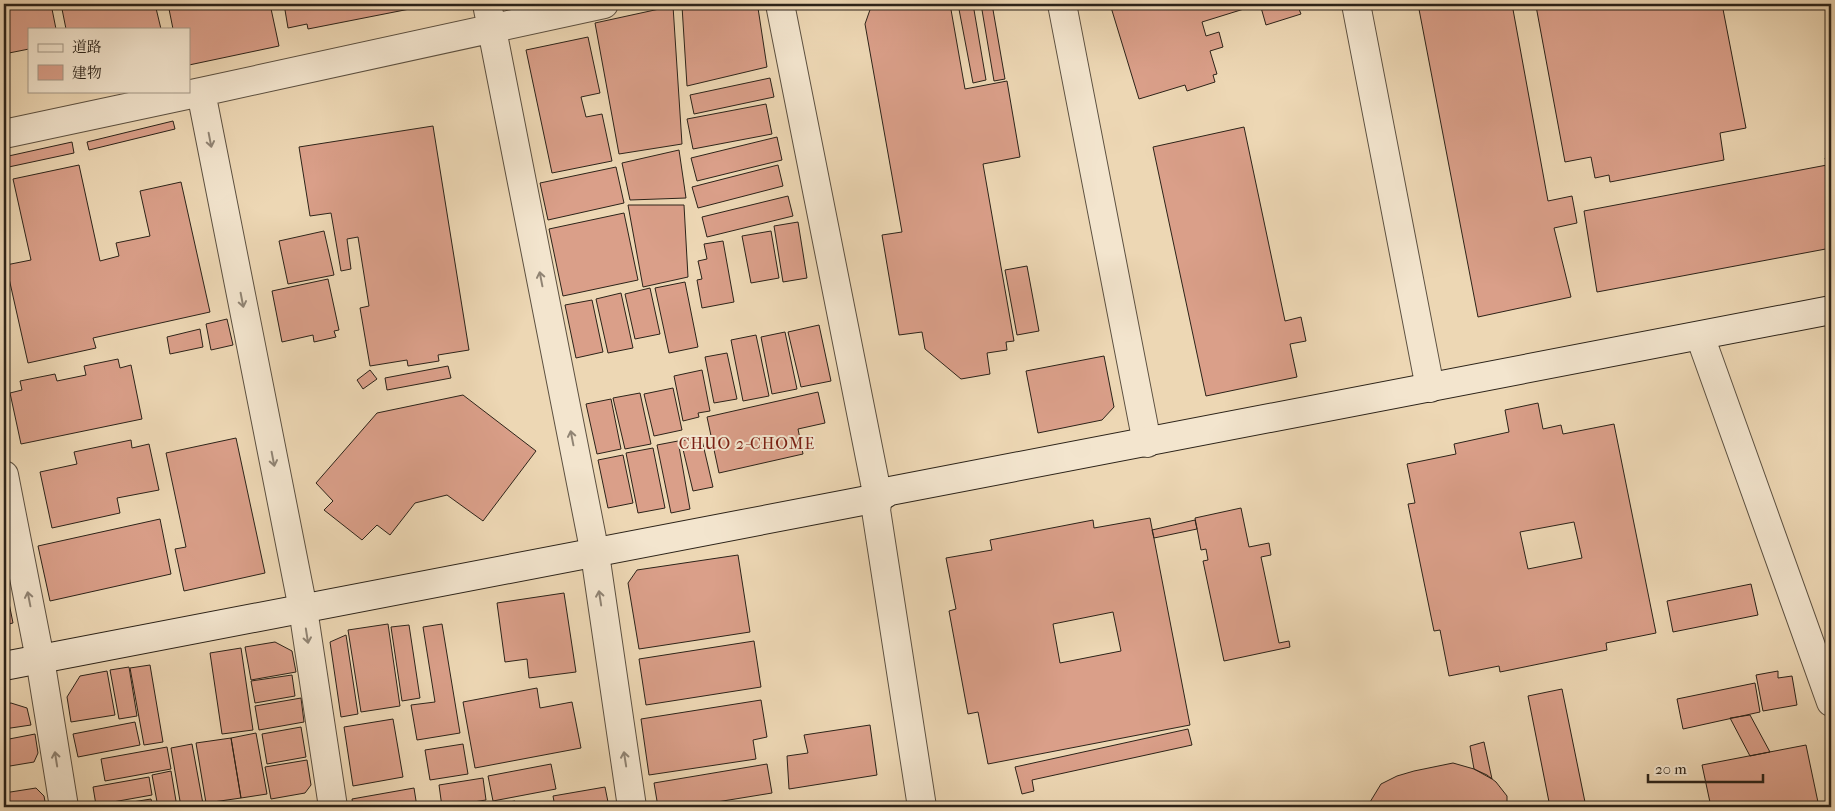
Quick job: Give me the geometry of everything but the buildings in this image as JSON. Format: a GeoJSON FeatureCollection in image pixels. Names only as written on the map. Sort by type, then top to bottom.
{"type":"FeatureCollection","features":[{"type":"Feature","properties":{"kind":"street"},"geometry":{"type":"LineString","coordinates":[[4,134],[201,92],[490,16],[604,4]]}},
{"type":"Feature","properties":{"kind":"street"},"geometry":{"type":"LineString","coordinates":[[780,4],[878,498],[876,510],[922,807]]}},
{"type":"Feature","properties":{"kind":"street"},"geometry":{"type":"LineString","coordinates":[[1062,4],[1147,442]]}},
{"type":"Feature","properties":{"kind":"street"},"geometry":{"type":"LineString","coordinates":[[1356,4],[1430,388]]}},
{"type":"Feature","properties":{"kind":"street"},"geometry":{"type":"LineString","coordinates":[[490,16],[595,554],[632,807]]}},
{"type":"Feature","properties":{"kind":"street"},"geometry":{"type":"LineString","coordinates":[[201,92],[302,609],[333,807]]}},
{"type":"Feature","properties":{"kind":"street"},"geometry":{"type":"LineString","coordinates":[[4,666],[595,554],[878,498],[890,491],[1831,310]]}},
{"type":"Feature","properties":{"kind":"street"},"geometry":{"type":"LineString","coordinates":[[1700,336],[1831,702]]}},
{"type":"Feature","properties":{"kind":"street"},"geometry":{"type":"LineString","coordinates":[[4,475],[40,659],[64,807]]}},
{"type":"Feature","properties":{"kind":"district","name":"CHUO 2-CHOME"},"geometry":{"type":"Point","coordinates":[747,443]}}]}
